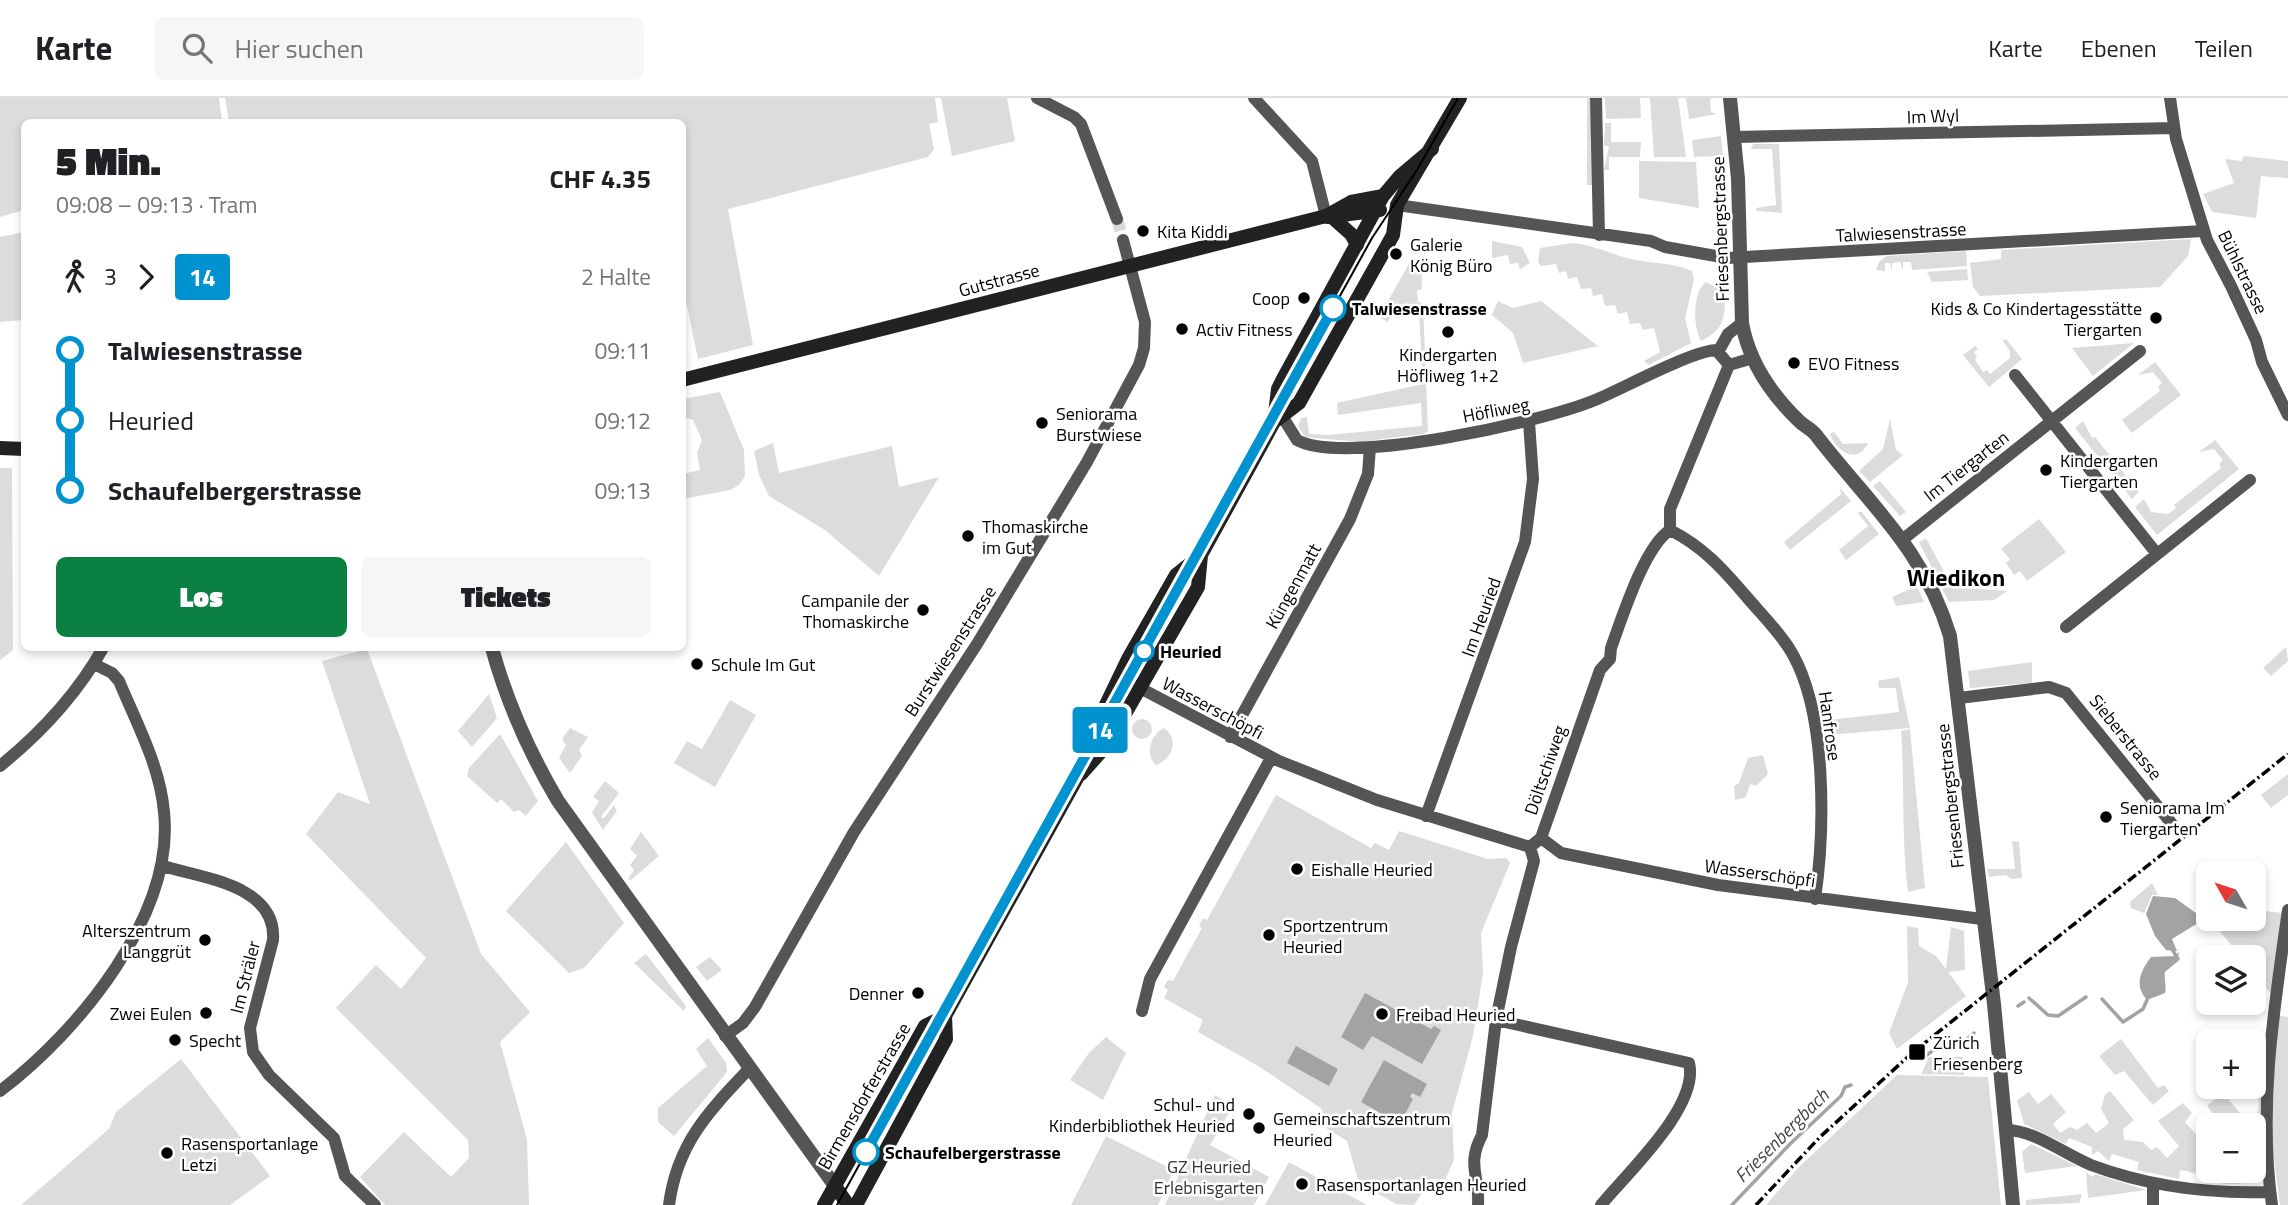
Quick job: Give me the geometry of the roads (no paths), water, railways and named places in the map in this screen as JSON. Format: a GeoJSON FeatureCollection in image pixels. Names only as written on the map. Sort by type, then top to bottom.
{"type":"FeatureCollection","features":[{"type":"Feature","properties":{"kind":"main road","name":"Birmensdorferstrasse"},"geometry":{"type":"LineString","coordinates":[[856,1205],[946,1039],[945,1016],[1077,778],[1091,736],[1119,677],[1176,575],[1201,555],[1278,419],[1299,402],[1393,235],[1397,205],[1460,98]]}},
{"type":"Feature","properties":{"kind":"main road","name":"Birmensdorferstrasse"},"geometry":{"type":"LineString","coordinates":[[1278,419],[1278,389],[1383,196],[1400,176],[1432,149]]}},
{"type":"Feature","properties":{"kind":"main road","name":"Gutstrasse"},"geometry":{"type":"LineString","coordinates":[[1329,217],[1351,202],[1383,196]]}},
{"type":"Feature","properties":{"kind":"main road","name":"Gutstrasse"},"geometry":{"type":"LineString","coordinates":[[686,379],[1130,265],[1329,217],[1375,212],[1397,205]]}},
{"type":"Feature","properties":{"kind":"main road"},"geometry":{"type":"LineString","coordinates":[[1329,217],[1357,245]]}},
{"type":"Feature","properties":{"kind":"main road"},"geometry":{"type":"LineString","coordinates":[[0,448],[21,449]]}},
{"type":"Feature","properties":{"kind":"main road","name":"Birmensdorferstrasse"},"geometry":{"type":"LineString","coordinates":[[1077,778],[1107,745],[1198,587],[1201,555]]}},
{"type":"Feature","properties":{"kind":"main road","name":"Birmensdorferstrasse"},"geometry":{"type":"LineString","coordinates":[[824,1205],[925,1026],[945,1016]]}},
{"type":"Feature","properties":{"kind":"main road"},"geometry":{"type":"LineString","coordinates":[[835,1186],[848,1205]]}},
{"type":"Feature","properties":{"kind":"street"},"geometry":{"type":"LineString","coordinates":[[1037,98],[1074,117],[1081,124],[1117,219]]}},
{"type":"Feature","properties":{"kind":"street"},"geometry":{"type":"LineString","coordinates":[[1254,98],[1312,161],[1329,217]]}},
{"type":"Feature","properties":{"kind":"street"},"geometry":{"type":"LineString","coordinates":[[1596,98],[1599,235]]}},
{"type":"Feature","properties":{"kind":"street","name":"Friesenbergstrasse"},"geometry":{"type":"LineString","coordinates":[[1730,98],[1735,136],[1742,323],[1758,371],[1801,423],[1810,428],[1919,562],[1937,598],[1953,650],[2013,1205]]}},
{"type":"Feature","properties":{"kind":"street","name":"Bühlstrasse"},"geometry":{"type":"LineString","coordinates":[[2170,98],[2174,128],[2203,231],[2231,286],[2288,415]]}},
{"type":"Feature","properties":{"kind":"street","name":"Im Wyl"},"geometry":{"type":"LineString","coordinates":[[1735,136],[2174,128]]}},
{"type":"Feature","properties":{"kind":"street","name":"Talwiesenstrasse"},"geometry":{"type":"LineString","coordinates":[[1397,205],[1651,241],[1665,247],[1740,259],[2203,231]]}},
{"type":"Feature","properties":{"kind":"street","name":"Burstwiesenstrasse"},"geometry":{"type":"LineString","coordinates":[[725,1036],[743,1023],[755,1007],[854,832],[977,644],[1087,462],[1126,391],[1142,357],[1145,322],[1123,240]]}},
{"type":"Feature","properties":{"kind":"street"},"geometry":{"type":"LineString","coordinates":[[1742,323],[1728,334],[1718,350],[1721,358],[1729,365],[1753,358]]}},
{"type":"Feature","properties":{"kind":"street","name":"Höfliweg"},"geometry":{"type":"LineString","coordinates":[[1278,419],[1293,436],[1306,445],[1370,447],[1529,422],[1594,400],[1691,357],[1718,350]]}},
{"type":"Feature","properties":{"kind":"street","name":"Im Tiergarten"},"geometry":{"type":"LineString","coordinates":[[1902,540],[2140,351]]}},
{"type":"Feature","properties":{"kind":"street","name":"Döltschiweg"},"geometry":{"type":"LineString","coordinates":[[1530,847],[1542,834],[1600,670],[1610,659],[1621,622],[1658,538],[1670,530],[1670,509],[1729,365]]}},
{"type":"Feature","properties":{"kind":"street"},"geometry":{"type":"LineString","coordinates":[[2015,375],[2157,554]]}},
{"type":"Feature","properties":{"kind":"street","name":"Im Heuried"},"geometry":{"type":"LineString","coordinates":[[1426,816],[1525,542],[1533,479],[1529,422]]}},
{"type":"Feature","properties":{"kind":"street","name":"Küngenmatt"},"geometry":{"type":"LineString","coordinates":[[1230,737],[1357,504],[1368,474],[1370,447]]}},
{"type":"Feature","properties":{"kind":"street"},"geometry":{"type":"LineString","coordinates":[[2066,627],[2250,480]]}},
{"type":"Feature","properties":{"kind":"street","name":"Hanfrose"},"geometry":{"type":"LineString","coordinates":[[1670,530],[1695,544],[1720,565],[1785,643],[1804,677],[1816,724],[1820,781],[1821,831],[1815,899]]}},
{"type":"Feature","properties":{"kind":"street"},"geometry":{"type":"LineString","coordinates":[[0,766],[58,712],[101,651]]}},
{"type":"Feature","properties":{"kind":"street"},"geometry":{"type":"LineString","coordinates":[[493,651],[515,719],[531,757],[551,790],[835,1186]]}},
{"type":"Feature","properties":{"kind":"street"},"geometry":{"type":"LineString","coordinates":[[0,1091],[37,1061],[89,1005],[136,930],[163,866],[165,813],[154,765],[118,681],[94,664]]}},
{"type":"Feature","properties":{"kind":"street","name":"Wasserschöpfi"},"geometry":{"type":"LineString","coordinates":[[1119,677],[1271,758],[1351,791],[1530,847]]}},
{"type":"Feature","properties":{"kind":"street","name":"Sieberstrasse"},"geometry":{"type":"LineString","coordinates":[[1959,698],[2049,687],[2066,693],[2172,824]]}},
{"type":"Feature","properties":{"kind":"street"},"geometry":{"type":"LineString","coordinates":[[1142,1011],[1150,979],[1271,758]]}},
{"type":"Feature","properties":{"kind":"street","name":"Wasserschöpfi"},"geometry":{"type":"LineString","coordinates":[[1542,834],[1561,853],[1718,885],[1982,919]]}},
{"type":"Feature","properties":{"kind":"street"},"geometry":{"type":"LineString","coordinates":[[1478,1205],[1479,1193],[1472,1173],[1475,1149],[1482,1135],[1496,1020],[1511,947],[1534,861],[1530,847]]}},
{"type":"Feature","properties":{"kind":"street","name":"Im Sträler"},"geometry":{"type":"LineString","coordinates":[[163,866],[242,890],[266,910],[273,930],[273,940],[250,1028],[253,1052],[269,1075],[334,1138],[345,1176],[375,1205]]}},
{"type":"Feature","properties":{"kind":"street"},"geometry":{"type":"LineString","coordinates":[[2007,1130],[2021,1132],[2089,1164],[2153,1184],[2271,1198],[2267,1107],[2274,1006],[2288,910]]}},
{"type":"Feature","properties":{"kind":"street"},"geometry":{"type":"LineString","coordinates":[[1496,1020],[1689,1063],[1691,1071],[1684,1103],[1601,1205]]}},
{"type":"Feature","properties":{"kind":"street"},"geometry":{"type":"LineString","coordinates":[[669,1205],[677,1164],[689,1139],[749,1069]]}},
{"type":"Feature","properties":{"kind":"street"},"geometry":{"type":"LineString","coordinates":[[2153,1184],[2153,1205]]}},
{"type":"Feature","properties":{"kind":"waterway","name":"Friesenbergbach"},"geometry":{"type":"LineString","coordinates":[[2161,973],[2178,959],[2172,949]]}},
{"type":"Feature","properties":{"kind":"waterway","name":"Friesenbergbach"},"geometry":{"type":"LineString","coordinates":[[2029,998],[2048,1015],[2058,1016],[2086,997]]}},
{"type":"Feature","properties":{"kind":"waterway","name":"Friesenbergbach"},"geometry":{"type":"LineString","coordinates":[[2102,999],[2123,1022],[2143,1009],[2147,1000]]}},
{"type":"Feature","properties":{"kind":"waterway","name":"Friesenbergbach"},"geometry":{"type":"LineString","coordinates":[[2018,1006],[2024,1002]]}},
{"type":"Feature","properties":{"kind":"waterway","name":"Friesenbergbach"},"geometry":{"type":"LineString","coordinates":[[1921,1060],[1948,1038],[1961,1044],[1974,1033]]}},
{"type":"Feature","properties":{"kind":"waterway","name":"Friesenbergbach"},"geometry":{"type":"LineString","coordinates":[[1732,1205],[1790,1144],[1841,1096],[1845,1087],[1851,1085]]}},
{"type":"Feature","properties":{"kind":"tunnel"},"geometry":{"type":"LineString","coordinates":[[1117,219],[1123,240]]}},
{"type":"Feature","properties":{"kind":"tram line"},"geometry":{"type":"LineString","coordinates":[[837,1205],[1372,238],[1417,170],[1458,98]]}},
{"type":"Feature","properties":{"kind":"tram line","name":"14"},"geometry":{"type":"LineString","coordinates":[[866,1152],[1333,308]]}},
{"type":"Feature","properties":{"kind":"railway"},"geometry":{"type":"LineString","coordinates":[[1756,1205],[1820,1137],[1912,1053],[2288,754]]}},
{"type":"Feature","properties":{"kind":"place","name":"Kita Kiddi"},"geometry":{"type":"Point","coordinates":[1143,231]}},
{"type":"Feature","properties":{"kind":"place","name":"Galerie König Büro"},"geometry":{"type":"Point","coordinates":[1396,254]}},
{"type":"Feature","properties":{"kind":"place","name":"Coop"},"geometry":{"type":"Point","coordinates":[1304,298]}},
{"type":"Feature","properties":{"kind":"place","name":"Talwiesenstrasse"},"geometry":{"type":"Point","coordinates":[1333,308]}},
{"type":"Feature","properties":{"kind":"place","name":"Kids & Co Kindertagesstätte Tiergarten"},"geometry":{"type":"Point","coordinates":[2156,318]}},
{"type":"Feature","properties":{"kind":"place","name":"Activ Fitness"},"geometry":{"type":"Point","coordinates":[1182,329]}},
{"type":"Feature","properties":{"kind":"place","name":"Kindergarten Höfliweg 1+2"},"geometry":{"type":"Point","coordinates":[1448,332]}},
{"type":"Feature","properties":{"kind":"place","name":"EVO Fitness"},"geometry":{"type":"Point","coordinates":[1794,363]}},
{"type":"Feature","properties":{"kind":"place","name":"Seniorama Burstwiese"},"geometry":{"type":"Point","coordinates":[1042,423]}},
{"type":"Feature","properties":{"kind":"place","name":"Kindergarten Tiergarten"},"geometry":{"type":"Point","coordinates":[2046,470]}},
{"type":"Feature","properties":{"kind":"place","name":"Thomaskirche im Gut"},"geometry":{"type":"Point","coordinates":[968,536]}},
{"type":"Feature","properties":{"kind":"place","name":"Campanile der Thomaskirche"},"geometry":{"type":"Point","coordinates":[923,610]}},
{"type":"Feature","properties":{"kind":"place","name":"Heuried"},"geometry":{"type":"Point","coordinates":[1144,651]}},
{"type":"Feature","properties":{"kind":"place","name":"Schule Im Gut"},"geometry":{"type":"Point","coordinates":[697,664]}},
{"type":"Feature","properties":{"kind":"place","name":"Seniorama Im Tiergarten"},"geometry":{"type":"Point","coordinates":[2106,817]}},
{"type":"Feature","properties":{"kind":"place","name":"Eishalle Heuried"},"geometry":{"type":"Point","coordinates":[1297,869]}},
{"type":"Feature","properties":{"kind":"place","name":"Sportzentrum Heuried"},"geometry":{"type":"Point","coordinates":[1269,935]}},
{"type":"Feature","properties":{"kind":"place","name":"Alterszentrum Langgrüt"},"geometry":{"type":"Point","coordinates":[205,940]}},
{"type":"Feature","properties":{"kind":"place","name":"Denner"},"geometry":{"type":"Point","coordinates":[918,993]}},
{"type":"Feature","properties":{"kind":"place","name":"Zwei Eulen"},"geometry":{"type":"Point","coordinates":[206,1013]}},
{"type":"Feature","properties":{"kind":"place","name":"Freibad Heuried"},"geometry":{"type":"Point","coordinates":[1382,1014]}},
{"type":"Feature","properties":{"kind":"place","name":"Specht"},"geometry":{"type":"Point","coordinates":[175,1040]}},
{"type":"Feature","properties":{"kind":"place","name":"Zürich Friesenberg"},"geometry":{"type":"Point","coordinates":[1917,1052]}},
{"type":"Feature","properties":{"kind":"place","name":"Schul- und Kinderbibliothek Heuried"},"geometry":{"type":"Point","coordinates":[1249,1114]}},
{"type":"Feature","properties":{"kind":"place","name":"Gemeinschaftszentrum Heuried"},"geometry":{"type":"Point","coordinates":[1259,1128]}},
{"type":"Feature","properties":{"kind":"place","name":"Schaufelbergerstrasse"},"geometry":{"type":"Point","coordinates":[866,1152]}},
{"type":"Feature","properties":{"kind":"place","name":"Rasensportanlage Letzi"},"geometry":{"type":"Point","coordinates":[167,1153]}},
{"type":"Feature","properties":{"kind":"place","name":"Rasensportanlagen Heuried"},"geometry":{"type":"Point","coordinates":[1302,1184]}},
{"type":"Feature","properties":{"kind":"district","name":"Wiedikon"},"geometry":{"type":"Point","coordinates":[1956,577]}},
{"type":"Feature","properties":{"kind":"park label","name":"GZ Heuried Erlebnisgarten"},"geometry":{"type":"Point","coordinates":[1209,1176]}}]}
